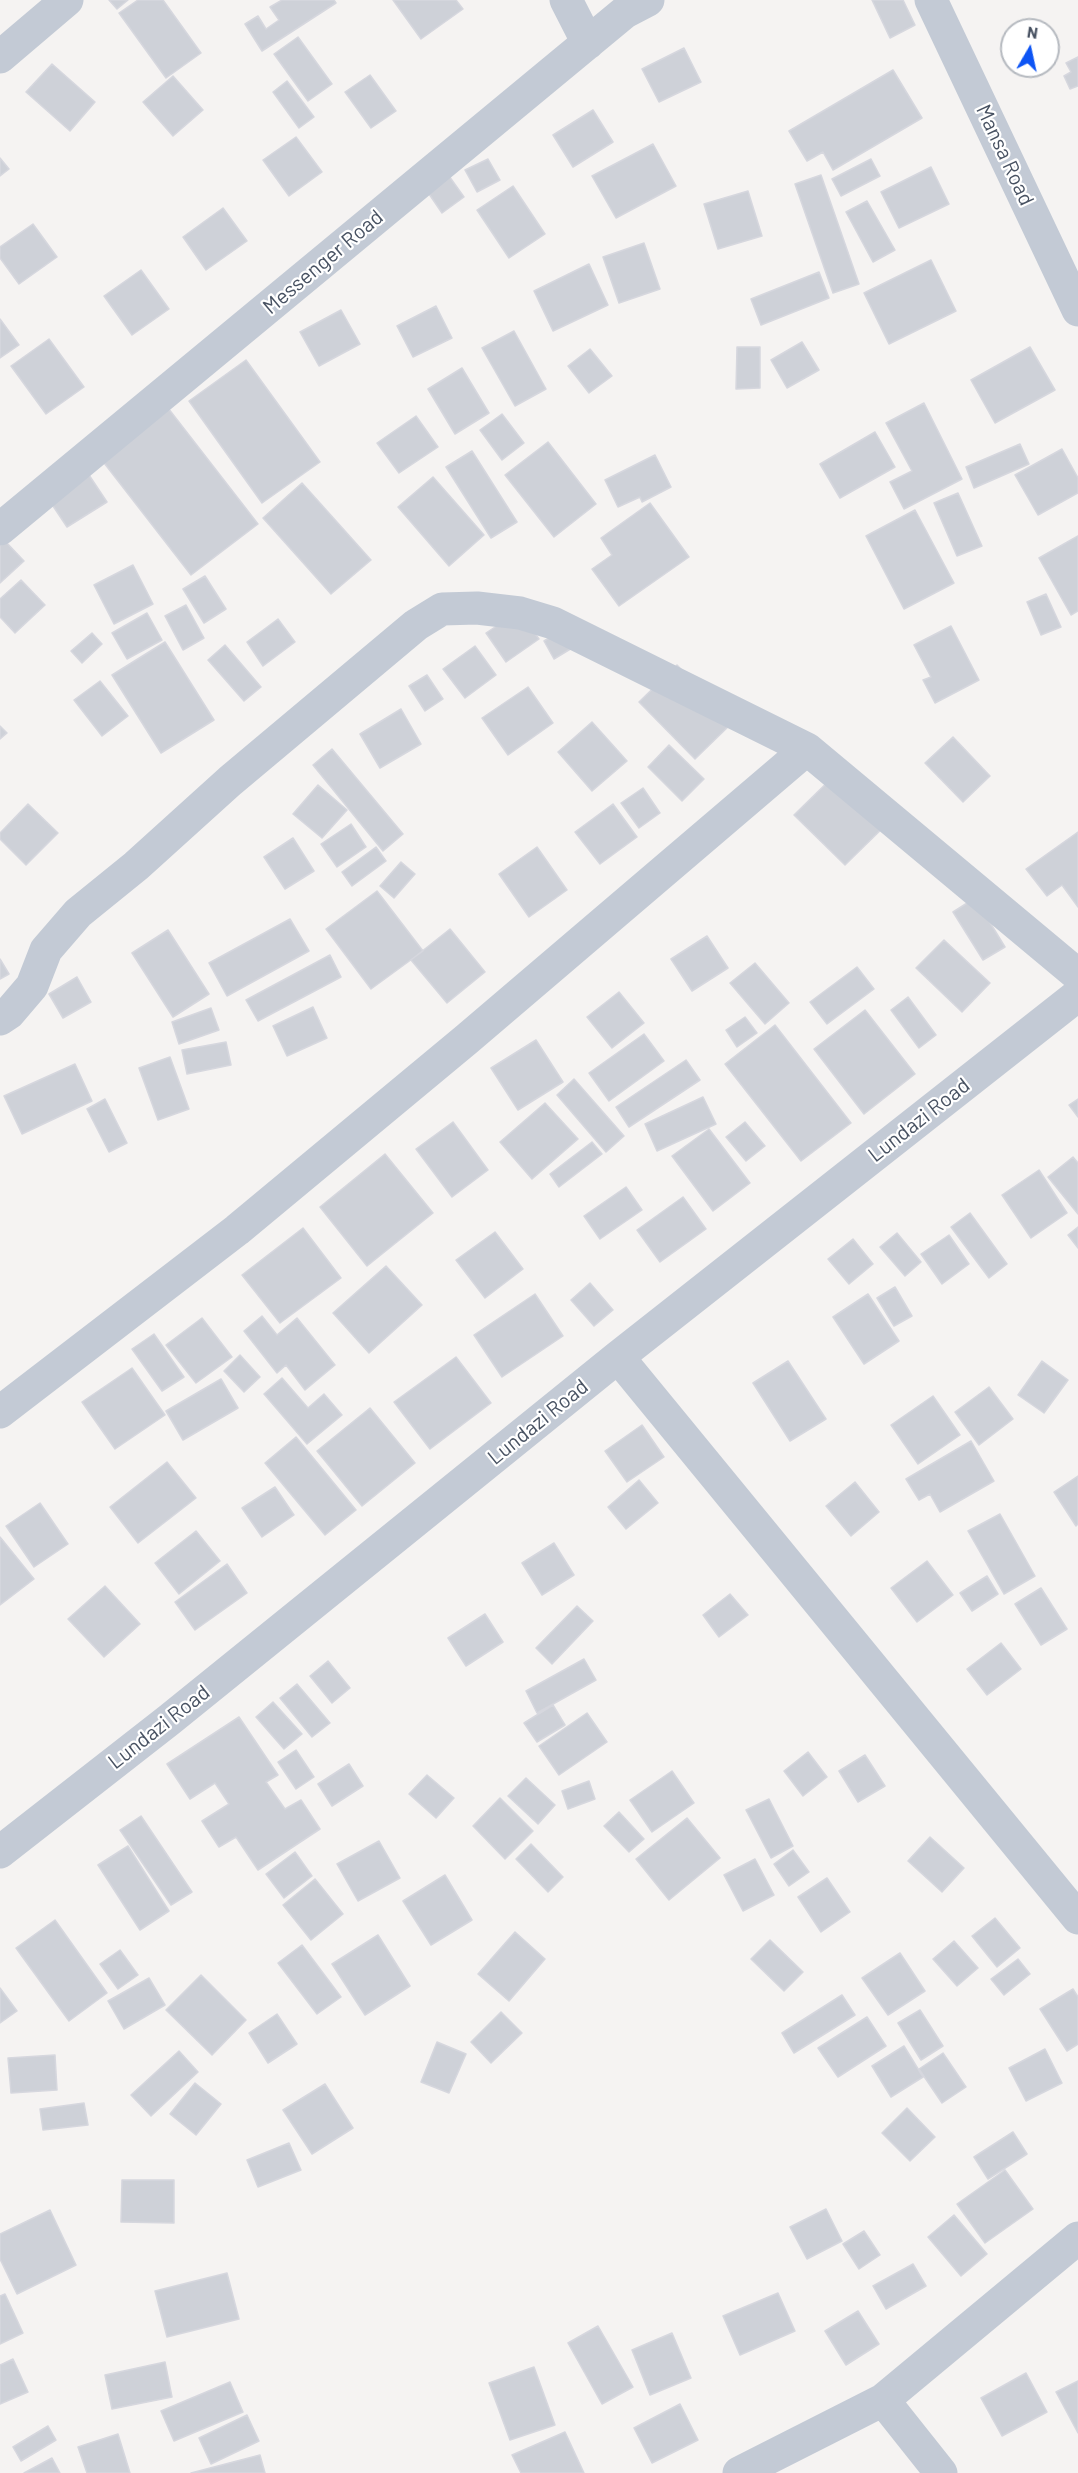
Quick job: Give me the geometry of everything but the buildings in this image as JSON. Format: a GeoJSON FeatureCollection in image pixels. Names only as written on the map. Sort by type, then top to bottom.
{"type":"FeatureCollection","features":[{"type":"Feature","properties":{"kind":"street"},"geometry":{"type":"LineString","coordinates":[[0,57],[67,0]]}},
{"type":"Feature","properties":{"kind":"street"},"geometry":{"type":"LineString","coordinates":[[566,0],[588,43]]}},
{"type":"Feature","properties":{"kind":"street","name":"Messenger Road"},"geometry":{"type":"LineString","coordinates":[[0,529],[625,12],[648,0]]}},
{"type":"Feature","properties":{"kind":"street","name":"Mansa Road"},"geometry":{"type":"LineString","coordinates":[[931,0],[1078,310]]}},
{"type":"Feature","properties":{"kind":"street"},"geometry":{"type":"LineString","coordinates":[[0,1019],[9,1013],[32,986],[46,950],[78,913],[136,866],[230,781],[416,625],[442,609],[520,613],[554,622],[807,749],[1078,975]]}},
{"type":"Feature","properties":{"kind":"street"},"geometry":{"type":"LineString","coordinates":[[0,1412],[237,1230],[467,1039],[807,749]]}},
{"type":"Feature","properties":{"kind":"street","name":"Lundazi Road"},"geometry":{"type":"LineString","coordinates":[[0,1852],[178,1713],[618,1357],[1078,995]]}},
{"type":"Feature","properties":{"kind":"street"},"geometry":{"type":"LineString","coordinates":[[618,1357],[1078,1918]]}},
{"type":"Feature","properties":{"kind":"street"},"geometry":{"type":"LineString","coordinates":[[739,2473],[883,2400],[1078,2238]]}},
{"type":"Feature","properties":{"kind":"street"},"geometry":{"type":"LineString","coordinates":[[883,2400],[941,2473]]}}]}
